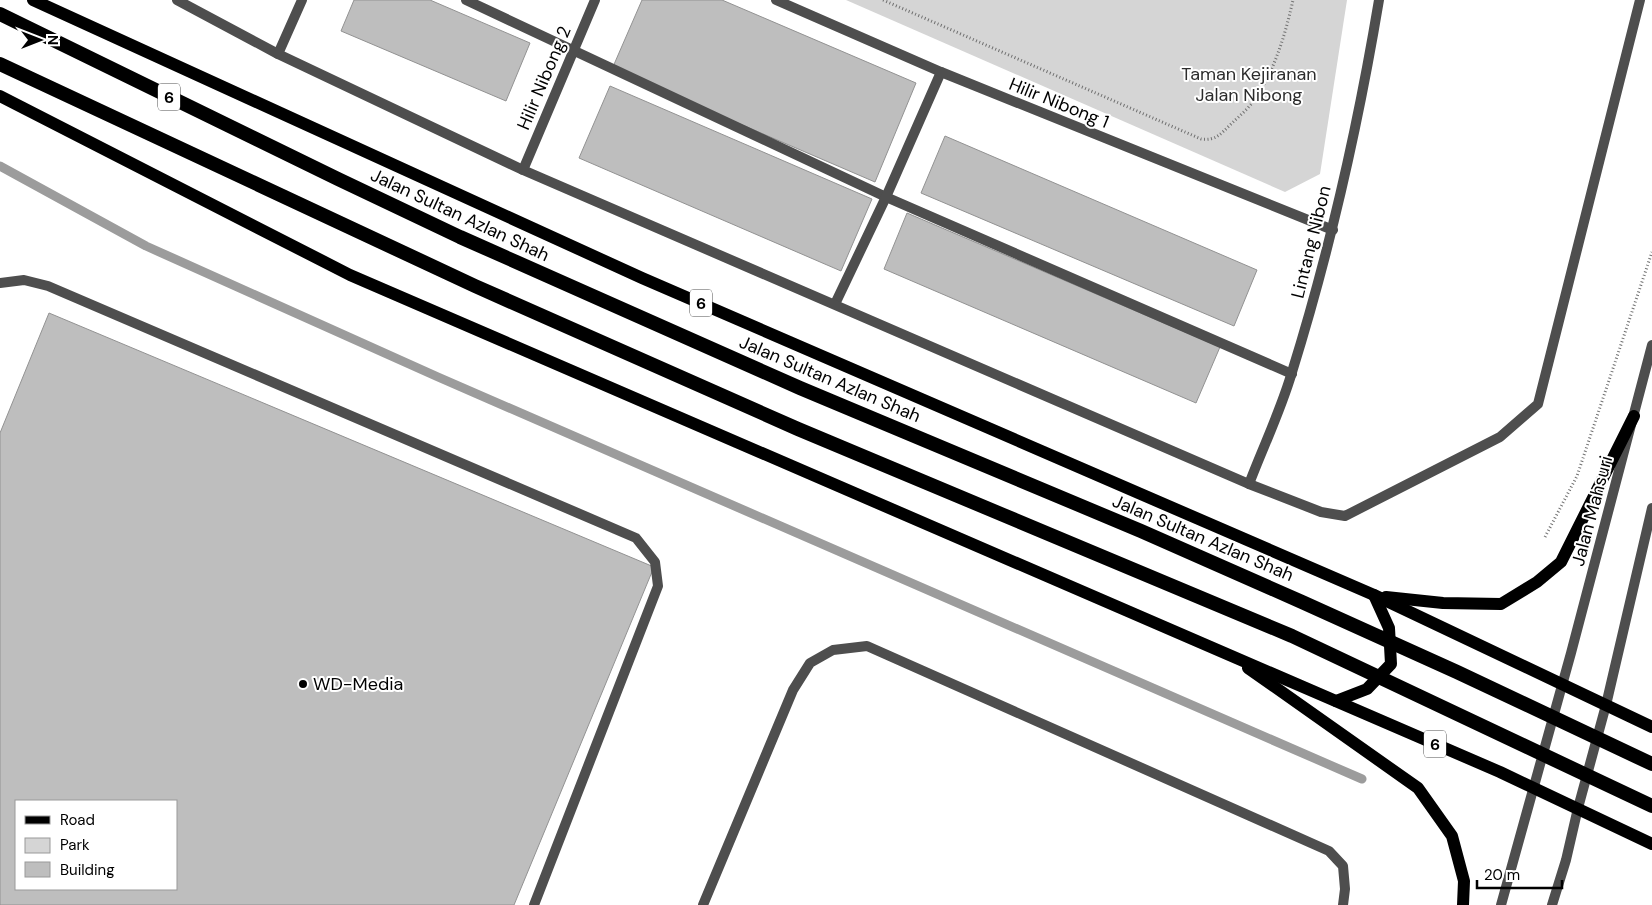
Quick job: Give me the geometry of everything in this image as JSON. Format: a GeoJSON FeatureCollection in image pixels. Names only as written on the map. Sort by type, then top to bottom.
{"type":"FeatureCollection","features":[{"type":"Feature","properties":{"kind":"highway","name":"Jalan Sultan Azlan Shah"},"geometry":{"type":"LineString","coordinates":[[0,14],[338,180],[469,240],[800,388],[1302,602],[1457,672],[1652,764]]}},
{"type":"Feature","properties":{"kind":"highway","name":"6"},"geometry":{"type":"LineString","coordinates":[[0,64],[474,286],[798,429],[1292,636],[1652,806]]}},
{"type":"Feature","properties":{"kind":"main road","name":"Jalan Sultan Azlan Shah"},"geometry":{"type":"LineString","coordinates":[[33,0],[642,278],[1374,595],[1652,727]]}},
{"type":"Feature","properties":{"kind":"main road","name":"6"},"geometry":{"type":"LineString","coordinates":[[0,96],[350,275],[1029,570],[1336,701],[1578,808],[1652,844]]}},
{"type":"Feature","properties":{"kind":"main road"},"geometry":{"type":"LineString","coordinates":[[1374,595],[1443,603],[1501,604],[1537,582],[1561,562],[1634,416]]}},
{"type":"Feature","properties":{"kind":"main road"},"geometry":{"type":"LineString","coordinates":[[1336,701],[1367,689],[1391,664],[1389,628],[1374,595]]}},
{"type":"Feature","properties":{"kind":"main road"},"geometry":{"type":"LineString","coordinates":[[1225,653],[1418,788],[1452,836],[1464,881],[1463,905]]}},
{"type":"Feature","properties":{"kind":"street"},"geometry":{"type":"LineString","coordinates":[[177,0],[278,54],[523,170],[1249,484],[1321,512],[1345,516],[1500,437],[1538,404],[1640,0]]}},
{"type":"Feature","properties":{"kind":"street"},"geometry":{"type":"LineString","coordinates":[[278,54],[302,0]]}},
{"type":"Feature","properties":{"kind":"street"},"geometry":{"type":"LineString","coordinates":[[466,0],[573,52],[886,197],[1292,374]]}},
{"type":"Feature","properties":{"kind":"street","name":"Hilir Nibong 2"},"geometry":{"type":"LineString","coordinates":[[523,170],[595,0]]}},
{"type":"Feature","properties":{"kind":"street","name":"Hilir Nibong 1"},"geometry":{"type":"LineString","coordinates":[[776,0],[941,72],[1332,230]]}},
{"type":"Feature","properties":{"kind":"street","name":"Lintang Nibon"},"geometry":{"type":"LineString","coordinates":[[1249,484],[1292,374],[1332,230],[1379,0]]}},
{"type":"Feature","properties":{"kind":"street"},"geometry":{"type":"LineString","coordinates":[[834,304],[886,197],[941,72]]}},
{"type":"Feature","properties":{"kind":"street"},"geometry":{"type":"LineString","coordinates":[[0,283],[24,280],[48,286],[636,538],[654,562],[658,586],[534,905]]}},
{"type":"Feature","properties":{"kind":"street","name":"Jalan Mahsuri"},"geometry":{"type":"LineString","coordinates":[[1501,905],[1562,685],[1652,345]]}},
{"type":"Feature","properties":{"kind":"street"},"geometry":{"type":"LineString","coordinates":[[1552,905],[1566,860],[1606,705],[1652,508]]}},
{"type":"Feature","properties":{"kind":"street"},"geometry":{"type":"LineString","coordinates":[[703,905],[793,690],[810,664],[833,650],[867,646],[1329,852],[1343,866],[1345,889],[1343,905]]}},
{"type":"Feature","properties":{"kind":"path"},"geometry":{"type":"LineString","coordinates":[[883,0],[1201,139],[1210,140],[1218,136],[1251,105],[1263,86],[1282,44],[1293,0]]}},
{"type":"Feature","properties":{"kind":"path"},"geometry":{"type":"LineString","coordinates":[[1545,537],[1577,476],[1652,252]]}},
{"type":"Feature","properties":{"kind":"green space","name":"Taman Kejiranan Jalan Nibong"},"geometry":{"type":"Polygon","coordinates":[[[846,0],[1347,0],[1320,174],[1285,192],[846,0]]]}},
{"type":"Feature","properties":{"kind":"building"},"geometry":{"type":"Polygon","coordinates":[[[354,0],[430,0],[530,43],[506,101],[341,31],[354,0]]]}},
{"type":"Feature","properties":{"kind":"building"},"geometry":{"type":"Polygon","coordinates":[[[642,0],[722,0],[916,83],[875,182],[612,69],[642,0]]]}},
{"type":"Feature","properties":{"kind":"building"},"geometry":{"type":"Polygon","coordinates":[[[610,86],[872,199],[841,271],[579,158],[610,86]]]}},
{"type":"Feature","properties":{"kind":"building"},"geometry":{"type":"Polygon","coordinates":[[[945,136],[1257,270],[1234,326],[921,193],[945,136]]]}},
{"type":"Feature","properties":{"kind":"building"},"geometry":{"type":"Polygon","coordinates":[[[907,213],[1220,347],[1196,403],[884,269],[907,213]]]}},
{"type":"Feature","properties":{"kind":"building","name":"WD-Media"},"geometry":{"type":"Polygon","coordinates":[[[49,313],[654,567],[514,905],[0,905],[0,433],[49,313]]]}},
{"type":"Feature","properties":{"kind":"waterway"},"geometry":{"type":"LineString","coordinates":[[0,166],[146,246],[438,377],[1362,779]]}},
{"type":"Feature","properties":{"kind":"place","name":"WD-Media"},"geometry":{"type":"Point","coordinates":[303,684]}}]}
